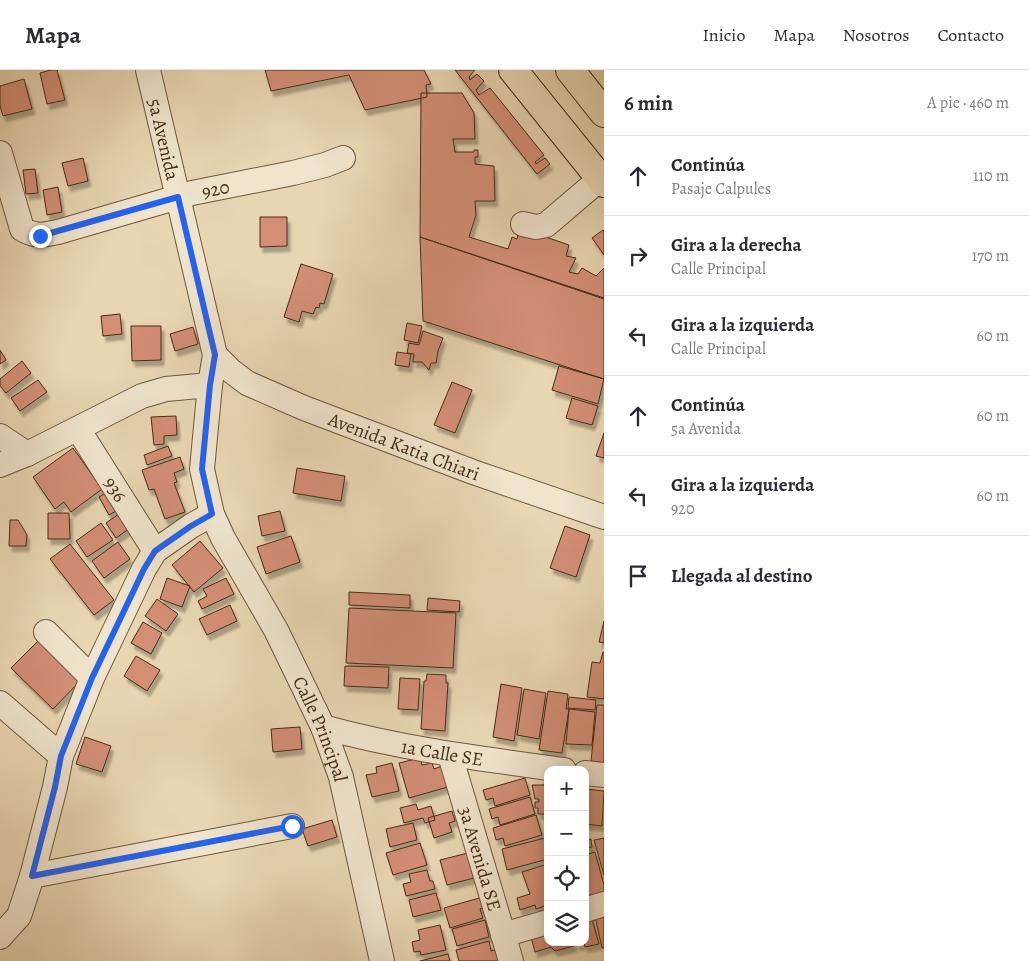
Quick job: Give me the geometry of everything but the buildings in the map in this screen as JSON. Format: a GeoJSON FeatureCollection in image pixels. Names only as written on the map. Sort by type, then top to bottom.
{"type":"FeatureCollection","features":[{"type":"Feature","properties":{"kind":"highway"},"geometry":{"type":"LineString","coordinates":[[513,70],[603,174]]}},
{"type":"Feature","properties":{"kind":"highway"},"geometry":{"type":"LineString","coordinates":[[533,70],[603,174]]}},
{"type":"Feature","properties":{"kind":"highway"},"geometry":{"type":"LineString","coordinates":[[570,70],[604,112]]}},
{"type":"Feature","properties":{"kind":"street","name":"5a Avenida"},"geometry":{"type":"LineString","coordinates":[[148,70],[215,355]]}},
{"type":"Feature","properties":{"kind":"street","name":"920"},"geometry":{"type":"LineString","coordinates":[[0,154],[22,229],[30,234],[40,236],[192,192],[325,165],[343,158]]}},
{"type":"Feature","properties":{"kind":"street"},"geometry":{"type":"LineString","coordinates":[[523,224],[536,227],[546,225],[603,174]]}},
{"type":"Feature","properties":{"kind":"street","name":"Calle Principal"},"geometry":{"type":"LineString","coordinates":[[215,355],[210,385],[202,469],[212,514],[222,538],[276,630],[323,727],[341,777],[382,961]]}},
{"type":"Feature","properties":{"kind":"street","name":"Avenida Katia Chiari"},"geometry":{"type":"LineString","coordinates":[[215,355],[247,383],[304,408],[473,472],[604,517]]}},
{"type":"Feature","properties":{"kind":"street"},"geometry":{"type":"LineString","coordinates":[[0,465],[16,446],[78,429],[142,396],[166,388],[210,385]]}},
{"type":"Feature","properties":{"kind":"street","name":"936"},"geometry":{"type":"LineString","coordinates":[[78,429],[155,551]]}},
{"type":"Feature","properties":{"kind":"street"},"geometry":{"type":"LineString","coordinates":[[0,937],[19,916],[32,876],[61,756],[92,678],[144,569],[155,551],[212,514]]}},
{"type":"Feature","properties":{"kind":"street"},"geometry":{"type":"LineString","coordinates":[[46,632],[92,678]]}},
{"type":"Feature","properties":{"kind":"street"},"geometry":{"type":"LineString","coordinates":[[0,703],[61,756]]}},
{"type":"Feature","properties":{"kind":"street","name":"1a Calle SE"},"geometry":{"type":"LineString","coordinates":[[323,727],[346,734],[450,755],[544,767]]}},
{"type":"Feature","properties":{"kind":"street","name":"3a Avenida SE"},"geometry":{"type":"LineString","coordinates":[[450,755],[511,961]]}},
{"type":"Feature","properties":{"kind":"street"},"geometry":{"type":"LineString","coordinates":[[589,773],[604,776]]}},
{"type":"Feature","properties":{"kind":"street"},"geometry":{"type":"LineString","coordinates":[[32,876],[292,826]]}},
{"type":"Feature","properties":{"kind":"street"},"geometry":{"type":"LineString","coordinates":[[589,909],[604,904]]}},
{"type":"Feature","properties":{"kind":"street"},"geometry":{"type":"LineString","coordinates":[[503,935],[544,923]]}},
{"type":"Feature","properties":{"kind":"route"},"geometry":{"type":"LineString","coordinates":[[40,236],[178,197],[215,355],[210,385],[202,469],[212,514],[155,551],[144,569],[92,678],[61,756],[32,876],[292,826]]}}]}
